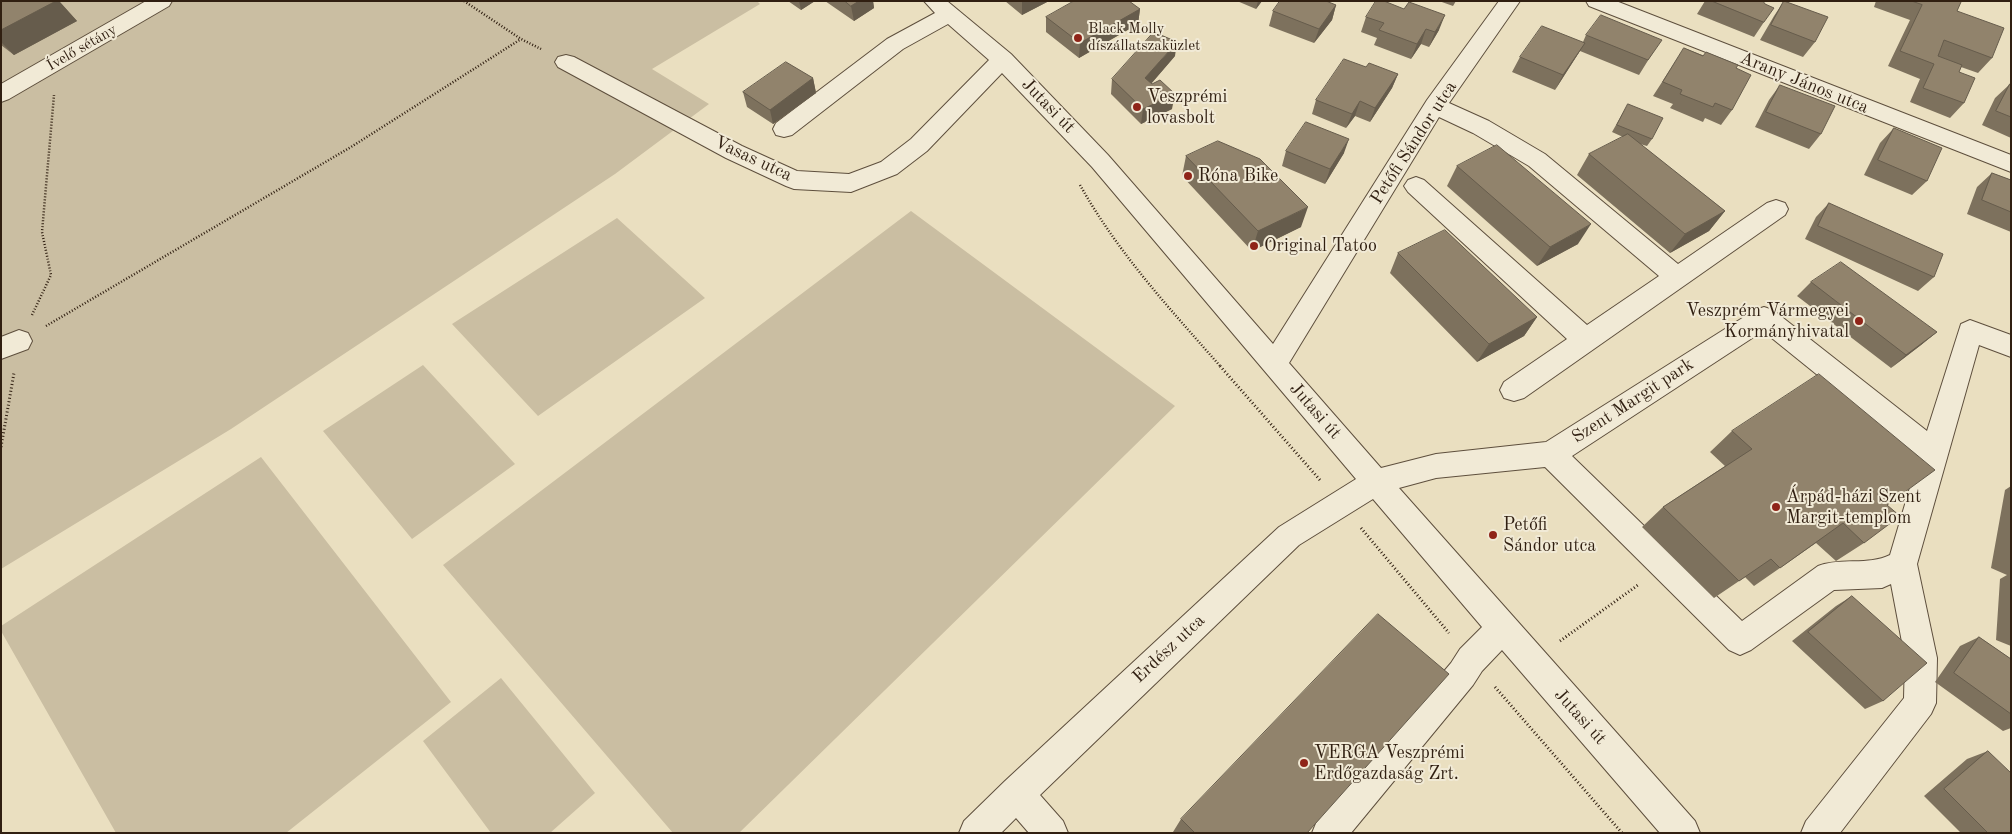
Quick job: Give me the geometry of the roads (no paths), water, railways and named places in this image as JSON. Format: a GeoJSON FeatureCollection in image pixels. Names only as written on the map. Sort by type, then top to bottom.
{"type":"FeatureCollection","features":[{"type":"Feature","properties":{"kind":"street","name":"Ívelő sétány"},"geometry":{"type":"LineString","coordinates":[[1,94],[162,1]]}},
{"type":"Feature","properties":{"kind":"street","name":"Petőfi Sándor utca"},"geometry":{"type":"LineString","coordinates":[[1274,364],[1435,106],[1510,1]]}},
{"type":"Feature","properties":{"kind":"street","name":"Arany János utca"},"geometry":{"type":"LineString","coordinates":[[1596,1],[2011,164]]}},
{"type":"Feature","properties":{"kind":"street"},"geometry":{"type":"LineString","coordinates":[[784,129],[943,8]]}},
{"type":"Feature","properties":{"kind":"street","name":"Jutasi út"},"geometry":{"type":"LineString","coordinates":[[943,8],[1003,59],[1084,143],[1502,629],[1683,833]]}},
{"type":"Feature","properties":{"kind":"street","name":"Vasas utca"},"geometry":{"type":"LineString","coordinates":[[566,62],[734,152],[794,180],[851,183],[889,168],[919,145],[1003,59]]}},
{"type":"Feature","properties":{"kind":"street"},"geometry":{"type":"LineString","coordinates":[[1435,106],[1481,127],[1537,160],[1677,278]]}},
{"type":"Feature","properties":{"kind":"street"},"geometry":{"type":"LineString","coordinates":[[1416,186],[1586,340]]}},
{"type":"Feature","properties":{"kind":"street"},"geometry":{"type":"LineString","coordinates":[[1514,390],[1776,209]]}},
{"type":"Feature","properties":{"kind":"street","name":"Szent Margit park"},"geometry":{"type":"LineString","coordinates":[[1375,482],[1436,466],[1551,454],[1764,317],[1934,453]]}},
{"type":"Feature","properties":{"kind":"street"},"geometry":{"type":"LineString","coordinates":[[1818,833],[1920,703],[1922,658],[1902,564],[1970,331],[2011,346]]}},
{"type":"Feature","properties":{"kind":"street","name":"Szent Margit park"},"geometry":{"type":"LineString","coordinates":[[1551,454],[1740,640],[1829,576],[1882,574],[1902,564]]}},
{"type":"Feature","properties":{"kind":"street","name":"Erdész utca"},"geometry":{"type":"LineString","coordinates":[[976,833],[1289,536],[1375,482]]}},
{"type":"Feature","properties":{"kind":"street"},"geometry":{"type":"LineString","coordinates":[[1329,833],[1462,674],[1471,660],[1502,629]]}},
{"type":"Feature","properties":{"kind":"street"},"geometry":{"type":"LineString","coordinates":[[1017,794],[1051,833]]}},
{"type":"Feature","properties":{"kind":"place","name":"Black Molly díszállatszaküzlet"},"geometry":{"type":"Point","coordinates":[1078,38]}},
{"type":"Feature","properties":{"kind":"place","name":"Veszprémi lovasbolt"},"geometry":{"type":"Point","coordinates":[1137,107]}},
{"type":"Feature","properties":{"kind":"place","name":"Róna Bike"},"geometry":{"type":"Point","coordinates":[1188,176]}},
{"type":"Feature","properties":{"kind":"place","name":"Original Tatoo"},"geometry":{"type":"Point","coordinates":[1254,246]}},
{"type":"Feature","properties":{"kind":"place","name":"Veszprém Vármegyei Kormányhivatal"},"geometry":{"type":"Point","coordinates":[1859,321]}},
{"type":"Feature","properties":{"kind":"place","name":"Árpád-házi Szent Margit-templom"},"geometry":{"type":"Point","coordinates":[1776,507]}},
{"type":"Feature","properties":{"kind":"place","name":"Petőfi Sándor utca"},"geometry":{"type":"Point","coordinates":[1493,535]}},
{"type":"Feature","properties":{"kind":"place","name":"VERGA Veszprémi Erdőgazdaság Zrt."},"geometry":{"type":"Point","coordinates":[1304,763]}}]}
